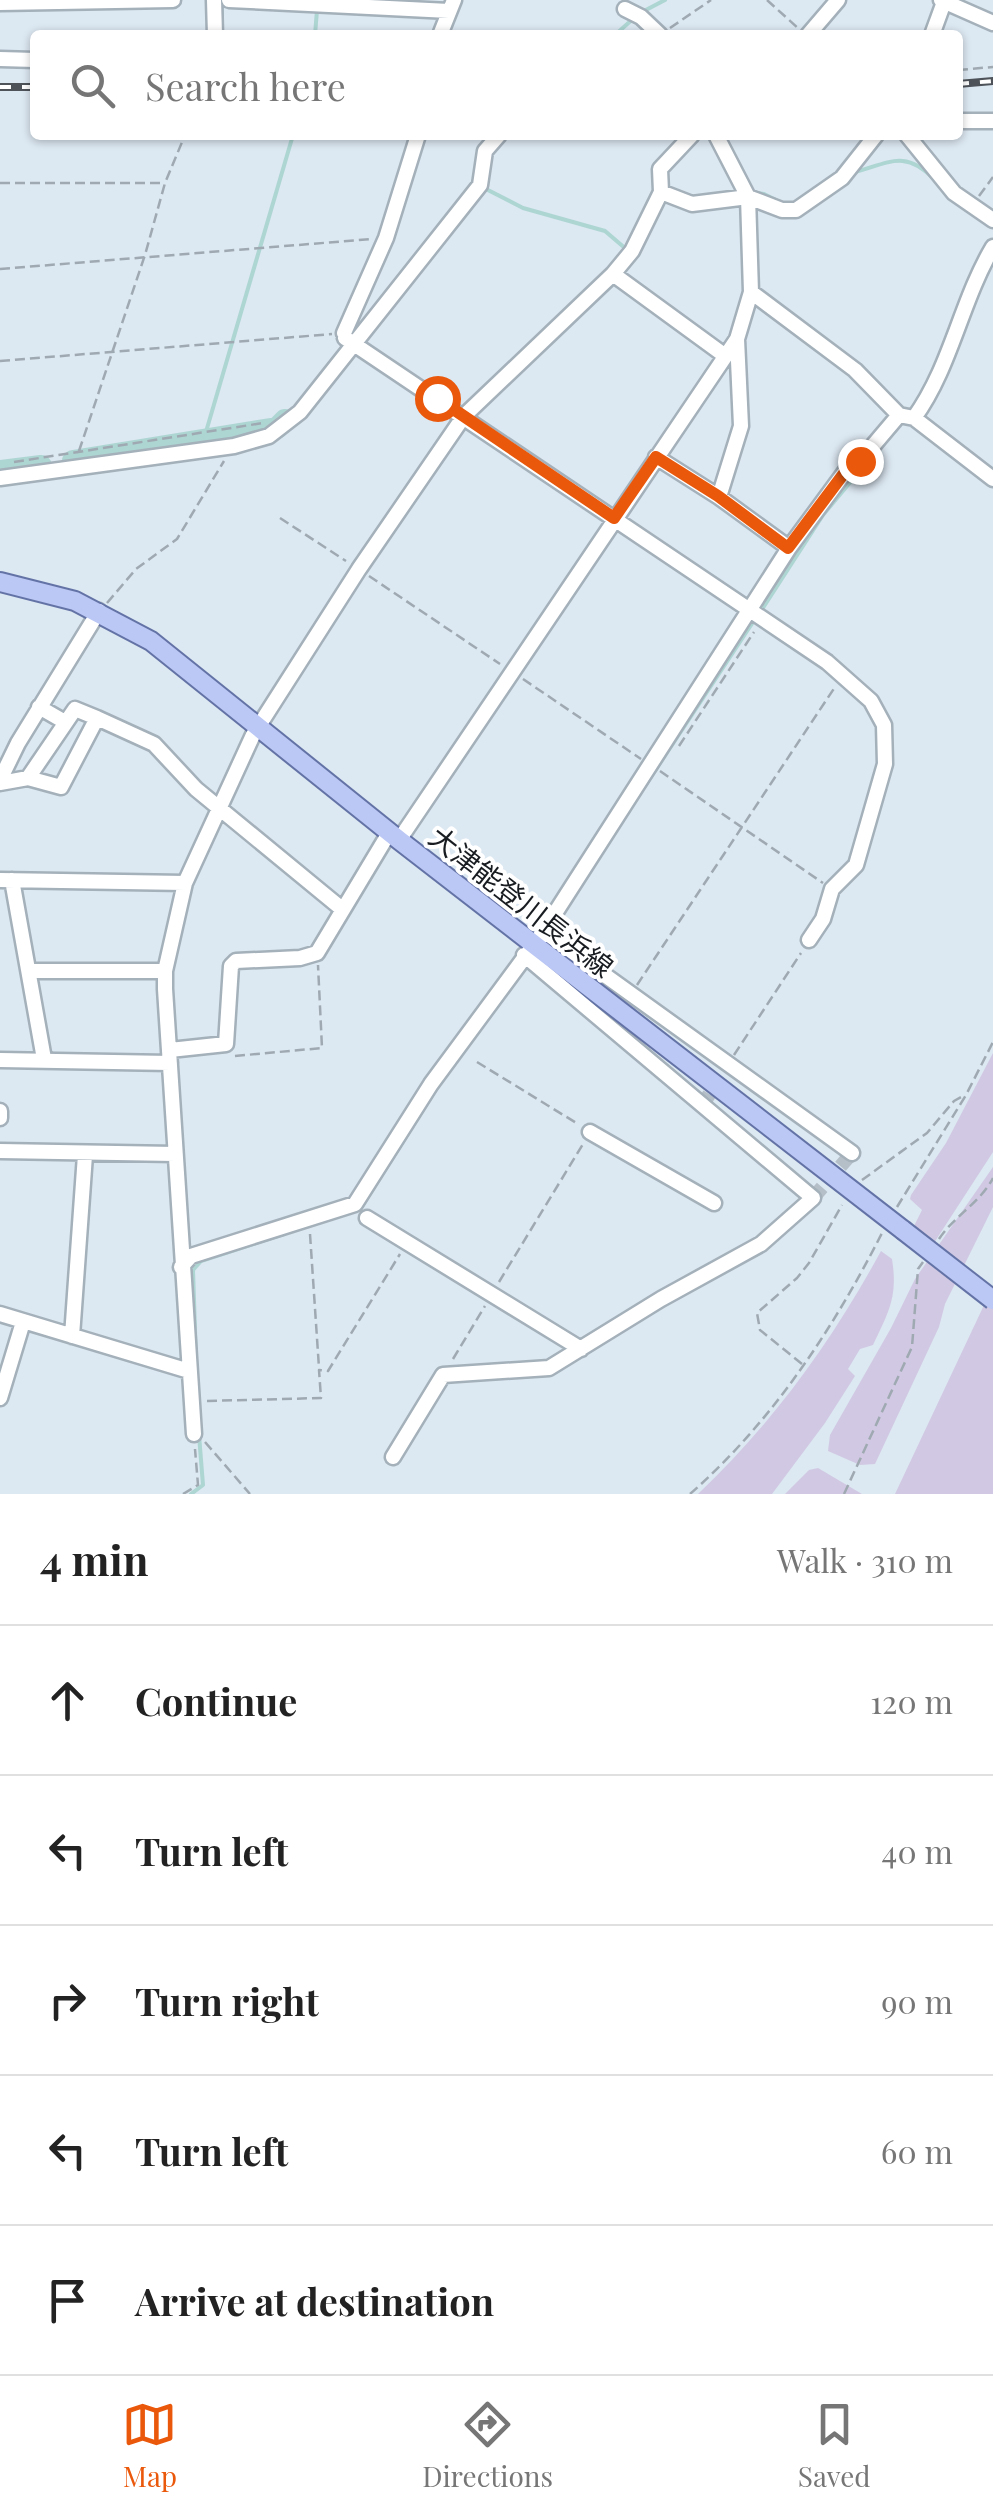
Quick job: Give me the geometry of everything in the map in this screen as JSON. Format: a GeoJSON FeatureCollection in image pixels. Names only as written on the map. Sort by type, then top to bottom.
{"type":"FeatureCollection","features":[{"type":"Feature","properties":{"kind":"main road","name":"大津能登川長浜線"},"geometry":{"type":"LineString","coordinates":[[0,582],[75,601],[151,641],[894,1229],[993,1300]]}},
{"type":"Feature","properties":{"kind":"street"},"geometry":{"type":"LineString","coordinates":[[0,3],[174,0]]}},
{"type":"Feature","properties":{"kind":"street"},"geometry":{"type":"LineString","coordinates":[[214,0],[215,30]]}},
{"type":"Feature","properties":{"kind":"street"},"geometry":{"type":"LineString","coordinates":[[229,0],[451,6],[442,30]]}},
{"type":"Feature","properties":{"kind":"street"},"geometry":{"type":"LineString","coordinates":[[811,30],[838,0]]}},
{"type":"Feature","properties":{"kind":"street"},"geometry":{"type":"LineString","coordinates":[[933,30],[942,1],[993,23]]}},
{"type":"Feature","properties":{"kind":"street"},"geometry":{"type":"LineString","coordinates":[[634,13],[654,30]]}},
{"type":"Feature","properties":{"kind":"street"},"geometry":{"type":"LineString","coordinates":[[0,59],[30,60]]}},
{"type":"Feature","properties":{"kind":"street"},"geometry":{"type":"LineString","coordinates":[[963,121],[993,121]]}},
{"type":"Feature","properties":{"kind":"street"},"geometry":{"type":"LineString","coordinates":[[348,339],[386,238],[416,140]]}},
{"type":"Feature","properties":{"kind":"street"},"geometry":{"type":"LineString","coordinates":[[0,478],[234,446],[269,436],[300,412],[348,339],[480,184],[485,151],[494,140]]}},
{"type":"Feature","properties":{"kind":"street"},"geometry":{"type":"LineString","coordinates":[[199,1438],[181,1267],[166,971],[185,883],[258,728],[359,569],[464,416],[613,274],[632,250],[661,189],[660,169],[687,140]]}},
{"type":"Feature","properties":{"kind":"street"},"geometry":{"type":"LineString","coordinates":[[718,496],[741,426],[737,339],[752,292],[747,193],[719,140]]}},
{"type":"Feature","properties":{"kind":"street"},"geometry":{"type":"LineString","coordinates":[[661,189],[692,204],[747,193],[782,210],[796,210],[847,172],[872,140]]}},
{"type":"Feature","properties":{"kind":"street"},"geometry":{"type":"LineString","coordinates":[[911,140],[954,193],[993,220]]}},
{"type":"Feature","properties":{"kind":"street"},"geometry":{"type":"LineString","coordinates":[[181,1267],[191,1256],[355,1204],[430,1084],[533,945],[757,614],[788,548],[845,472],[933,391],[980,268],[993,247]]}},
{"type":"Feature","properties":{"kind":"street"},"geometry":{"type":"LineString","coordinates":[[613,274],[724,355]]}},
{"type":"Feature","properties":{"kind":"street"},"geometry":{"type":"LineString","coordinates":[[752,292],[993,479]]}},
{"type":"Feature","properties":{"kind":"street"},"geometry":{"type":"LineString","coordinates":[[348,339],[844,674],[872,701],[884,725],[885,764],[856,866],[832,889],[822,919],[809,940]]}},
{"type":"Feature","properties":{"kind":"street"},"geometry":{"type":"LineString","coordinates":[[0,1060],[170,1056],[226,1044],[230,966],[236,961],[300,958],[317,953],[342,908],[511,671],[737,339]]}},
{"type":"Feature","properties":{"kind":"street"},"geometry":{"type":"LineString","coordinates":[[656,457],[718,496],[788,548]]}},
{"type":"Feature","properties":{"kind":"street"},"geometry":{"type":"LineString","coordinates":[[0,782],[38,708],[99,611]]}},
{"type":"Feature","properties":{"kind":"street"},"geometry":{"type":"LineString","coordinates":[[38,708],[65,722]]}},
{"type":"Feature","properties":{"kind":"street"},"geometry":{"type":"LineString","coordinates":[[28,778],[75,709],[97,718],[154,744],[218,808],[342,908]]}},
{"type":"Feature","properties":{"kind":"street"},"geometry":{"type":"LineString","coordinates":[[0,782],[28,778],[60,786],[97,718]]}},
{"type":"Feature","properties":{"kind":"street"},"geometry":{"type":"LineString","coordinates":[[44,1059],[29,971],[6,880],[185,883]]}},
{"type":"Feature","properties":{"kind":"street"},"geometry":{"type":"LineString","coordinates":[[533,945],[549,935],[852,1153]]}},
{"type":"Feature","properties":{"kind":"street"},"geometry":{"type":"LineString","coordinates":[[394,1457],[443,1375],[549,1368],[661,1299],[762,1244],[813,1198],[533,945]]}},
{"type":"Feature","properties":{"kind":"street"},"geometry":{"type":"LineString","coordinates":[[29,971],[166,971]]}},
{"type":"Feature","properties":{"kind":"street"},"geometry":{"type":"LineString","coordinates":[[590,1132],[714,1203]]}},
{"type":"Feature","properties":{"kind":"street"},"geometry":{"type":"LineString","coordinates":[[0,1151],[176,1154]]}},
{"type":"Feature","properties":{"kind":"street"},"geometry":{"type":"LineString","coordinates":[[72,1336],[85,1154]]}},
{"type":"Feature","properties":{"kind":"street"},"geometry":{"type":"LineString","coordinates":[[367,1218],[580,1349]]}},
{"type":"Feature","properties":{"kind":"street"},"geometry":{"type":"LineString","coordinates":[[0,1314],[189,1371]]}},
{"type":"Feature","properties":{"kind":"street"},"geometry":{"type":"LineString","coordinates":[[0,1398],[3,1377],[23,1322]]}},
{"type":"Feature","properties":{"kind":"path"},"geometry":{"type":"LineString","coordinates":[[667,30],[710,0]]}},
{"type":"Feature","properties":{"kind":"path"},"geometry":{"type":"LineString","coordinates":[[767,0],[801,30]]}},
{"type":"Feature","properties":{"kind":"path"},"geometry":{"type":"LineString","coordinates":[[963,70],[993,67]]}},
{"type":"Feature","properties":{"kind":"path"},"geometry":{"type":"LineString","coordinates":[[78,452],[165,183],[183,140]]}},
{"type":"Feature","properties":{"kind":"path"},"geometry":{"type":"LineString","coordinates":[[972,206],[993,176]]}},
{"type":"Feature","properties":{"kind":"path"},"geometry":{"type":"LineString","coordinates":[[0,183],[165,183]]}},
{"type":"Feature","properties":{"kind":"path"},"geometry":{"type":"LineString","coordinates":[[0,269],[386,238]]}},
{"type":"Feature","properties":{"kind":"path"},"geometry":{"type":"LineString","coordinates":[[0,361],[348,339]]}},
{"type":"Feature","properties":{"kind":"path"},"geometry":{"type":"LineString","coordinates":[[0,464],[276,421]]}},
{"type":"Feature","properties":{"kind":"path"},"geometry":{"type":"LineString","coordinates":[[99,611],[136,569],[178,538],[234,446]]}},
{"type":"Feature","properties":{"kind":"path"},"geometry":{"type":"LineString","coordinates":[[280,518],[832,889]]}},
{"type":"Feature","properties":{"kind":"path"},"geometry":{"type":"LineString","coordinates":[[672,757],[757,614]]}},
{"type":"Feature","properties":{"kind":"path"},"geometry":{"type":"LineString","coordinates":[[632,993],[844,674]]}},
{"type":"Feature","properties":{"kind":"path"},"geometry":{"type":"LineString","coordinates":[[728,1064],[809,940]]}},
{"type":"Feature","properties":{"kind":"path"},"geometry":{"type":"LineString","coordinates":[[226,1044],[237,1058],[322,1048],[317,953]]}},
{"type":"Feature","properties":{"kind":"path"},"geometry":{"type":"LineString","coordinates":[[893,1212],[966,1095],[993,1042]]}},
{"type":"Feature","properties":{"kind":"path"},"geometry":{"type":"LineString","coordinates":[[443,1375],[590,1132],[477,1062]]}},
{"type":"Feature","properties":{"kind":"path"},"geometry":{"type":"LineString","coordinates":[[861,1180],[927,1133],[954,1101],[966,1095]]}},
{"type":"Feature","properties":{"kind":"path"},"geometry":{"type":"LineString","coordinates":[[937,1242],[946,1228],[985,1193],[993,1178]]}},
{"type":"Feature","properties":{"kind":"path"},"geometry":{"type":"LineString","coordinates":[[803,1364],[760,1330],[756,1313],[797,1278],[845,1202]]}},
{"type":"Feature","properties":{"kind":"path"},"geometry":{"type":"LineString","coordinates":[[690,1494],[722,1466],[803,1364],[894,1229]]}},
{"type":"Feature","properties":{"kind":"path"},"geometry":{"type":"LineString","coordinates":[[207,1401],[321,1398],[310,1234]]}},
{"type":"Feature","properties":{"kind":"path"},"geometry":{"type":"LineString","coordinates":[[319,1370],[328,1371],[407,1242]]}},
{"type":"Feature","properties":{"kind":"path"},"geometry":{"type":"LineString","coordinates":[[844,1494],[912,1347],[918,1269],[928,1256]]}},
{"type":"Feature","properties":{"kind":"path"},"geometry":{"type":"LineString","coordinates":[[183,1494],[198,1485],[199,1438]]}},
{"type":"Feature","properties":{"kind":"path"},"geometry":{"type":"LineString","coordinates":[[199,1438],[250,1494]]}},
{"type":"Feature","properties":{"kind":"shaded area"},"geometry":{"type":"Polygon","coordinates":[[[993,1053],[993,1152],[932,1246],[912,1230],[922,1210],[910,1199],[911,1195],[946,1143],[993,1053]]]}},
{"type":"Feature","properties":{"kind":"shaded area"},"geometry":{"type":"Polygon","coordinates":[[[993,1167],[993,1207],[945,1304],[939,1327],[875,1464],[860,1465],[828,1451],[830,1435],[915,1279],[993,1167]]]}},
{"type":"Feature","properties":{"kind":"shaded area"},"geometry":{"type":"Polygon","coordinates":[[[881,1251],[892,1259],[894,1272],[893,1294],[884,1323],[873,1345],[860,1349],[848,1369],[855,1376],[772,1494],[698,1494],[751,1439],[799,1380],[881,1251]]]}},
{"type":"Feature","properties":{"kind":"shaded area"},"geometry":{"type":"Polygon","coordinates":[[[993,1286],[993,1494],[895,1494],[993,1286]]]}},
{"type":"Feature","properties":{"kind":"shaded area"},"geometry":{"type":"Polygon","coordinates":[[[818,1468],[862,1494],[785,1494],[809,1470],[818,1468]]]}},
{"type":"Feature","properties":{"kind":"waterway"},"geometry":{"type":"LineString","coordinates":[[642,12],[665,0]]}},
{"type":"Feature","properties":{"kind":"waterway"},"geometry":{"type":"LineString","coordinates":[[222,8],[222,30]]}},
{"type":"Feature","properties":{"kind":"waterway"},"geometry":{"type":"LineString","coordinates":[[315,30],[317,10]]}},
{"type":"Feature","properties":{"kind":"waterway"},"geometry":{"type":"LineString","coordinates":[[621,30],[635,17]]}},
{"type":"Feature","properties":{"kind":"waterway"},"geometry":{"type":"LineString","coordinates":[[203,442],[292,140]]}},
{"type":"Feature","properties":{"kind":"waterway"},"geometry":{"type":"LineString","coordinates":[[852,173],[905,161],[934,179]]}},
{"type":"Feature","properties":{"kind":"waterway"},"geometry":{"type":"LineString","coordinates":[[482,187],[523,208],[605,231],[626,249],[652,195]]}},
{"type":"Feature","properties":{"kind":"waterway"},"geometry":{"type":"LineString","coordinates":[[752,192],[776,200]]}},
{"type":"Feature","properties":{"kind":"waterway"},"geometry":{"type":"LineString","coordinates":[[73,461],[277,428],[285,420]]}},
{"type":"Feature","properties":{"kind":"waterway"},"geometry":{"type":"LineString","coordinates":[[0,471],[41,466]]}},
{"type":"Feature","properties":{"kind":"waterway"},"geometry":{"type":"LineString","coordinates":[[761,611],[823,515],[862,468]]}},
{"type":"Feature","properties":{"kind":"waterway"},"geometry":{"type":"LineString","coordinates":[[645,786],[755,619]]}},
{"type":"Feature","properties":{"kind":"waterway"},"geometry":{"type":"LineString","coordinates":[[355,1210],[361,1208],[438,1086]]}},
{"type":"Feature","properties":{"kind":"waterway"},"geometry":{"type":"LineString","coordinates":[[196,1360],[193,1270],[201,1261],[284,1234]]}},
{"type":"Feature","properties":{"kind":"waterway"},"geometry":{"type":"LineString","coordinates":[[191,1494],[203,1485],[199,1435]]}},
{"type":"Feature","properties":{"kind":"tunnel"},"geometry":{"type":"LineString","coordinates":[[702,1106],[728,1064]]}},
{"type":"Feature","properties":{"kind":"tunnel"},"geometry":{"type":"LineString","coordinates":[[813,1198],[852,1153]]}},
{"type":"Feature","properties":{"kind":"railway"},"geometry":{"type":"LineString","coordinates":[[963,84],[993,81]]}},
{"type":"Feature","properties":{"kind":"railway"},"geometry":{"type":"LineString","coordinates":[[0,87],[30,87]]}},
{"type":"Feature","properties":{"kind":"route"},"geometry":{"type":"LineString","coordinates":[[437,398],[614,518],[656,457],[718,496],[788,548],[845,472],[860,461]]}}]}
